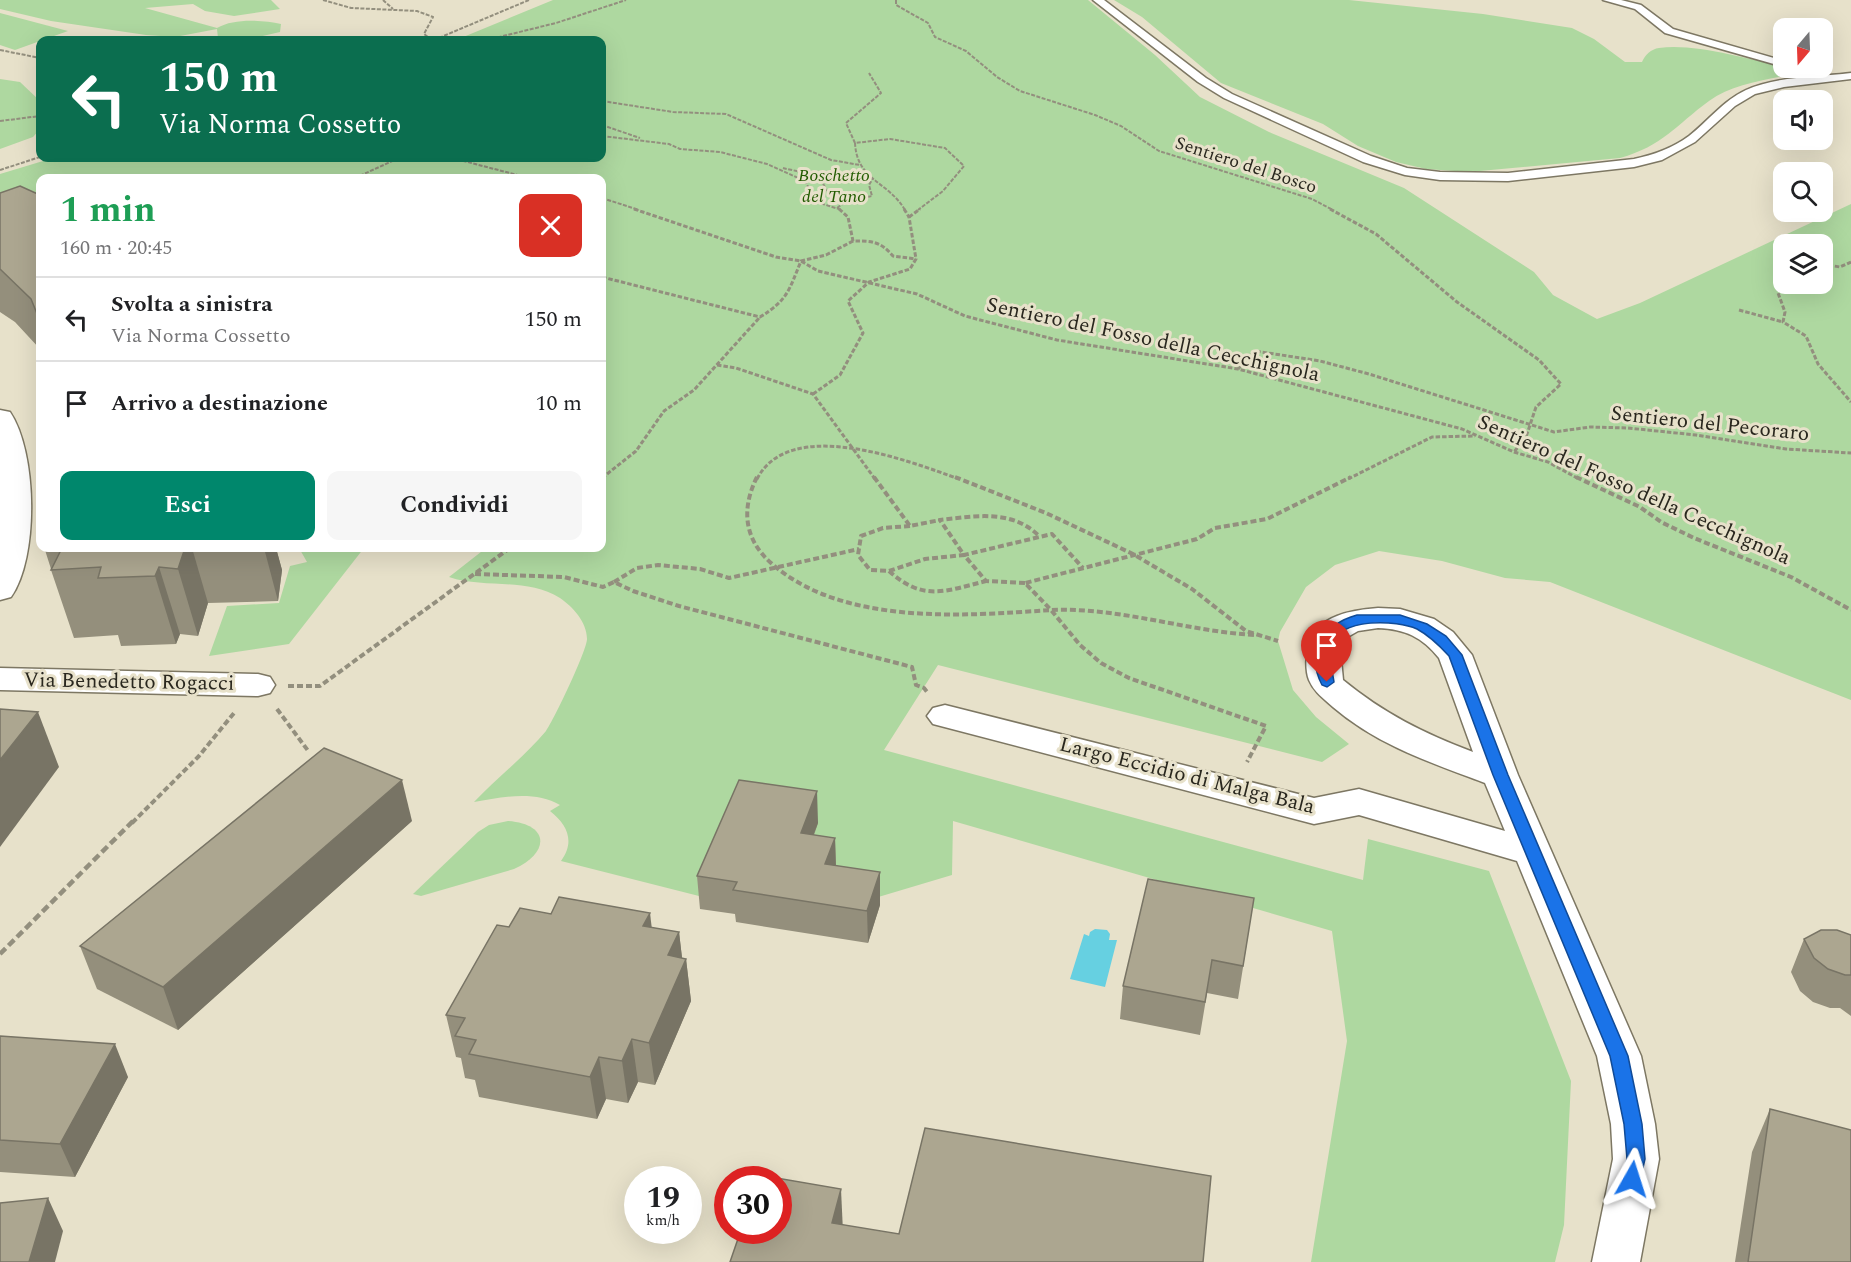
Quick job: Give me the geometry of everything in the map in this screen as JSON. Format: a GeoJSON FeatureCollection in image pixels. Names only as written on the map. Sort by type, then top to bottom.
{"type":"FeatureCollection","features":[{"type":"Feature","properties":{"kind":"street"},"geometry":{"type":"LineString","coordinates":[[0,418],[12,456],[17,510],[13,545],[0,590]]}},
{"type":"Feature","properties":{"kind":"street"},"geometry":{"type":"LineString","coordinates":[[1500,775],[1416,743],[1379,725],[1346,701],[1327,682],[1323,659],[1326,641],[1339,627],[1357,620],[1400,619],[1422,626],[1441,639],[1455,655],[1500,775],[1619,1056],[1631,1113],[1636,1159],[1616,1262]]}},
{"type":"Feature","properties":{"kind":"street","name":"Via Benedetto Rogacci"},"geometry":{"type":"LineString","coordinates":[[0,679],[258,685]]}},
{"type":"Feature","properties":{"kind":"street","name":"Largo Eccidio di Malga Bala"},"geometry":{"type":"LineString","coordinates":[[934,702],[1314,811],[1359,802],[1533,852]]}},
{"type":"Feature","properties":{"kind":"lane"},"geometry":{"type":"LineString","coordinates":[[1098,0],[1202,80],[1228,96],[1367,159],[1405,171],[1440,176],[1508,177],[1642,161],[1658,157],[1691,140],[1731,104],[1751,92],[1824,78]]}},
{"type":"Feature","properties":{"kind":"lane"},"geometry":{"type":"LineString","coordinates":[[1608,0],[1638,7],[1669,31],[1773,61]]}},
{"type":"Feature","properties":{"kind":"lane"},"geometry":{"type":"LineString","coordinates":[[1833,77],[1851,76]]}},
{"type":"Feature","properties":{"kind":"path"},"geometry":{"type":"LineString","coordinates":[[323,0],[351,8],[417,11],[433,17],[424,34],[427,36]]}},
{"type":"Feature","properties":{"kind":"path"},"geometry":{"type":"LineString","coordinates":[[383,0],[394,10]]}},
{"type":"Feature","properties":{"kind":"path"},"geometry":{"type":"LineString","coordinates":[[443,36],[529,0]]}},
{"type":"Feature","properties":{"kind":"path"},"geometry":{"type":"LineString","coordinates":[[503,36],[556,23],[626,0]]}},
{"type":"Feature","properties":{"kind":"path","name":"Sentiero del Bosco"},"geometry":{"type":"LineString","coordinates":[[896,0],[896,5],[927,23],[935,37],[966,51],[997,77],[1020,91],[1095,115],[1121,126],[1159,151],[1312,199],[1376,234],[1456,302],[1539,360],[1561,384],[1534,408],[1526,441],[1514,452]]}},
{"type":"Feature","properties":{"kind":"path"},"geometry":{"type":"LineString","coordinates":[[0,50],[36,57]]}},
{"type":"Feature","properties":{"kind":"path"},"geometry":{"type":"LineString","coordinates":[[813,394],[840,375],[863,333],[848,301],[869,282],[910,269],[916,259],[909,217],[899,201],[856,160],[855,143],[846,123],[881,93],[869,73]]}},
{"type":"Feature","properties":{"kind":"path"},"geometry":{"type":"LineString","coordinates":[[606,102],[673,112],[726,114],[831,160],[861,166]]}},
{"type":"Feature","properties":{"kind":"path"},"geometry":{"type":"LineString","coordinates":[[0,121],[36,116]]}},
{"type":"Feature","properties":{"kind":"path"},"geometry":{"type":"LineString","coordinates":[[606,126],[646,140]]}},
{"type":"Feature","properties":{"kind":"path"},"geometry":{"type":"LineString","coordinates":[[606,136],[646,140],[669,144],[680,149],[720,152],[778,168],[805,180],[811,192],[810,200]]}},
{"type":"Feature","properties":{"kind":"path"},"geometry":{"type":"LineString","coordinates":[[855,143],[890,139],[945,148],[964,166],[943,191],[909,217]]}},
{"type":"Feature","properties":{"kind":"path"},"geometry":{"type":"LineString","coordinates":[[0,170],[36,158]]}},
{"type":"Feature","properties":{"kind":"path"},"geometry":{"type":"LineString","coordinates":[[364,174],[390,162]]}},
{"type":"Feature","properties":{"kind":"path"},"geometry":{"type":"LineString","coordinates":[[467,162],[514,174]]}},
{"type":"Feature","properties":{"kind":"path"},"geometry":{"type":"LineString","coordinates":[[778,168],[793,169],[814,176],[824,183],[826,190],[820,196],[810,200]]}},
{"type":"Feature","properties":{"kind":"path"},"geometry":{"type":"LineString","coordinates":[[836,208],[842,202],[852,198],[865,199],[872,196],[869,185],[873,178]]}},
{"type":"Feature","properties":{"kind":"path","name":"Sentiero del Fosso della Cecchignola"},"geometry":{"type":"LineString","coordinates":[[606,199],[776,257],[801,261],[818,271],[917,294],[965,316],[1057,340],[1238,369],[1462,429],[1514,452],[1548,462],[1593,487],[1640,507],[1661,522],[1694,538],[1791,577],[1851,610]]}},
{"type":"Feature","properties":{"kind":"path"},"geometry":{"type":"LineString","coordinates":[[810,200],[846,213],[853,241]]}},
{"type":"Feature","properties":{"kind":"path"},"geometry":{"type":"LineString","coordinates":[[606,475],[636,452],[664,411],[694,390],[760,317],[777,307],[786,297],[801,261],[826,255],[853,241],[869,241],[884,245],[893,255],[916,259]]}},
{"type":"Feature","properties":{"kind":"path"},"geometry":{"type":"LineString","coordinates":[[1833,266],[1840,267],[1851,262]]}},
{"type":"Feature","properties":{"kind":"path"},"geometry":{"type":"LineString","coordinates":[[606,278],[760,317]]}},
{"type":"Feature","properties":{"kind":"path"},"geometry":{"type":"LineString","coordinates":[[1778,294],[1785,312],[1783,322]]}},
{"type":"Feature","properties":{"kind":"path"},"geometry":{"type":"LineString","coordinates":[[1739,310],[1783,322],[1806,336],[1809,352],[1821,370],[1851,402]]}},
{"type":"Feature","properties":{"kind":"path","name":"Sentiero del Pecoraro"},"geometry":{"type":"LineString","coordinates":[[1238,369],[1255,351],[1320,362],[1369,374],[1554,432],[1590,427],[1628,428],[1696,435],[1786,449],[1851,453]]}},
{"type":"Feature","properties":{"kind":"path"},"geometry":{"type":"LineString","coordinates":[[717,365],[736,368],[813,394],[910,526]]}},
{"type":"Feature","properties":{"kind":"path"},"geometry":{"type":"LineString","coordinates":[[890,571],[903,584],[923,590],[948,590],[986,581],[1025,583],[1197,539],[1215,528],[1267,519],[1432,437],[1476,436]]}},
{"type":"Feature","properties":{"kind":"path"},"geometry":{"type":"LineString","coordinates":[[1255,635],[1192,589],[1135,555],[1031,505],[926,467],[854,449],[807,446],[774,456],[756,479],[744,513],[750,541],[774,568],[816,594],[863,607],[976,615],[1077,607],[1228,635],[1255,635],[1278,640]]}},
{"type":"Feature","properties":{"kind":"path"},"geometry":{"type":"LineString","coordinates":[[1039,536],[1033,527],[1013,518],[980,516],[940,520],[884,528],[861,536],[858,555],[870,570],[890,571],[925,558],[963,555],[1052,534],[1083,568]]}},
{"type":"Feature","properties":{"kind":"path"},"geometry":{"type":"LineString","coordinates":[[940,520],[963,555],[986,581]]}},
{"type":"Feature","properties":{"kind":"path"},"geometry":{"type":"LineString","coordinates":[[475,574],[564,577],[603,587],[638,568],[658,565],[700,569],[729,578],[859,549]]}},
{"type":"Feature","properties":{"kind":"path"},"geometry":{"type":"LineString","coordinates":[[258,685],[320,686],[505,552]]}},
{"type":"Feature","properties":{"kind":"path"},"geometry":{"type":"LineString","coordinates":[[614,582],[633,591],[679,606],[912,666],[916,685],[934,702]]}},
{"type":"Feature","properties":{"kind":"path"},"geometry":{"type":"LineString","coordinates":[[1025,583],[1080,645],[1101,663],[1129,678],[1266,726],[1255,747]]}},
{"type":"Feature","properties":{"kind":"path"},"geometry":{"type":"LineString","coordinates":[[258,685],[309,752]]}},
{"type":"Feature","properties":{"kind":"path"},"geometry":{"type":"LineString","coordinates":[[0,954],[200,756],[258,685]]}},
{"type":"Feature","properties":{"kind":"green space"},"geometry":{"type":"Polygon","coordinates":[[[0,0],[271,0],[280,9],[234,16],[205,11],[193,4],[145,8],[217,28],[248,21],[281,24],[280,32],[262,36],[218,36],[217,29],[180,36],[160,36],[51,21],[0,9],[0,0]]]}},
{"type":"Feature","properties":{"kind":"green space","name":"Boschetto del Tano"},"geometry":{"type":"Polygon","coordinates":[[[553,0],[1088,0],[1155,55],[1200,97],[1269,132],[1404,188],[1534,272],[1553,295],[1597,319],[1640,303],[1773,241],[1773,294],[1833,294],[1833,234],[1787,234],[1813,222],[1833,222],[1833,212],[1851,204],[1851,700],[1550,582],[1505,578],[1442,561],[1379,551],[1335,565],[1306,587],[1280,632],[1278,641],[1293,690],[1316,717],[1349,744],[1322,762],[938,665],[884,750],[1363,880],[1368,839],[1489,871],[1571,1081],[1564,1225],[1555,1262],[1311,1262],[1347,1041],[1332,931],[953,821],[952,875],[798,921],[561,861],[568,847],[568,834],[561,822],[550,811],[560,805],[550,800],[518,796],[474,802],[546,731],[570,685],[587,639],[585,627],[574,610],[560,598],[547,592],[519,585],[476,582],[449,577],[481,552],[606,552],[606,174],[36,174],[36,219],[0,226],[0,174],[40,162],[606,162],[606,36],[466,36],[553,0]]]}},
{"type":"Feature","properties":{"kind":"green space"},"geometry":{"type":"Polygon","coordinates":[[[1114,0],[1349,0],[1483,14],[1572,28],[1594,39],[1625,62],[1642,62],[1649,53],[1656,49],[1673,47],[1720,52],[1773,63],[1774,78],[1750,83],[1718,95],[1658,141],[1620,158],[1469,172],[1426,169],[1396,162],[1358,146],[1323,124],[1221,83],[1142,17],[1114,0]]]}},
{"type":"Feature","properties":{"kind":"green space"},"geometry":{"type":"Polygon","coordinates":[[[0,13],[68,31],[54,36],[36,36],[36,42],[15,50],[0,45],[0,13]]]}},
{"type":"Feature","properties":{"kind":"green space"},"geometry":{"type":"Polygon","coordinates":[[[0,79],[20,82],[36,97],[36,134],[33,137],[0,149],[0,79]]]}},
{"type":"Feature","properties":{"kind":"green space"},"geometry":{"type":"Polygon","coordinates":[[[301,552],[361,552],[289,644],[209,656],[227,606],[279,603],[290,566],[307,562],[301,552]]]}},
{"type":"Feature","properties":{"kind":"green space"},"geometry":{"type":"Polygon","coordinates":[[[508,821],[522,823],[538,833],[539,848],[526,862],[514,869],[421,896],[413,894],[478,832],[489,825],[508,821]]]}},
{"type":"Feature","properties":{"kind":"water"},"geometry":{"type":"Polygon","coordinates":[[[1095,929],[1107,930],[1110,934],[1109,940],[1117,940],[1105,987],[1070,979],[1084,934],[1089,936],[1090,932],[1095,929]]]}},
{"type":"Feature","properties":{"kind":"building"},"geometry":{"type":"Polygon","coordinates":[[[20,186],[36,193],[36,311],[31,299],[0,269],[0,193],[20,186]]]}},
{"type":"Feature","properties":{"kind":"building"},"geometry":{"type":"Polygon","coordinates":[[[60,552],[184,552],[178,569],[159,567],[155,576],[98,578],[101,567],[51,570],[60,552]]]}},
{"type":"Feature","properties":{"kind":"building"},"geometry":{"type":"Polygon","coordinates":[[[0,709],[38,712],[0,760],[0,709]]]}},
{"type":"Feature","properties":{"kind":"building"},"geometry":{"type":"Polygon","coordinates":[[[324,748],[402,780],[163,987],[80,946],[324,748]]]}},
{"type":"Feature","properties":{"kind":"building"},"geometry":{"type":"Polygon","coordinates":[[[739,780],[817,791],[801,833],[835,838],[825,864],[880,872],[867,911],[733,890],[737,882],[697,876],[739,780]]]}},
{"type":"Feature","properties":{"kind":"building"},"geometry":{"type":"Polygon","coordinates":[[[1148,879],[1254,898],[1243,966],[1212,960],[1205,1002],[1123,986],[1148,879]]]}},
{"type":"Feature","properties":{"kind":"building"},"geometry":{"type":"Polygon","coordinates":[[[559,897],[650,913],[643,926],[679,932],[668,955],[686,959],[649,1043],[632,1039],[622,1061],[599,1057],[590,1077],[469,1054],[476,1040],[455,1036],[465,1018],[446,1015],[497,925],[509,927],[520,908],[551,914],[559,897]]]}},
{"type":"Feature","properties":{"kind":"building"},"geometry":{"type":"Polygon","coordinates":[[[1821,930],[1837,930],[1851,935],[1851,975],[1828,969],[1814,958],[1804,939],[1821,930]]]}},
{"type":"Feature","properties":{"kind":"building"},"geometry":{"type":"Polygon","coordinates":[[[0,1036],[115,1044],[60,1144],[0,1140],[0,1036]]]}},
{"type":"Feature","properties":{"kind":"building"},"geometry":{"type":"Polygon","coordinates":[[[1770,1109],[1851,1130],[1851,1262],[1748,1262],[1770,1109]]]}},
{"type":"Feature","properties":{"kind":"building"},"geometry":{"type":"Polygon","coordinates":[[[925,1128],[1211,1176],[1203,1262],[730,1262],[736,1244],[792,1244],[792,1181],[841,1189],[832,1223],[899,1234],[925,1128]]]}},
{"type":"Feature","properties":{"kind":"building"},"geometry":{"type":"Polygon","coordinates":[[[48,1198],[29,1262],[0,1262],[0,1203],[48,1198]]]}},
{"type":"Feature","properties":{"kind":"route"},"geometry":{"type":"LineString","coordinates":[[1327,682],[1323,659],[1326,641],[1339,627],[1357,620],[1400,619],[1422,626],[1441,639],[1455,655],[1500,775],[1619,1056],[1633,1124],[1636,1159],[1632,1179]]}}]}
